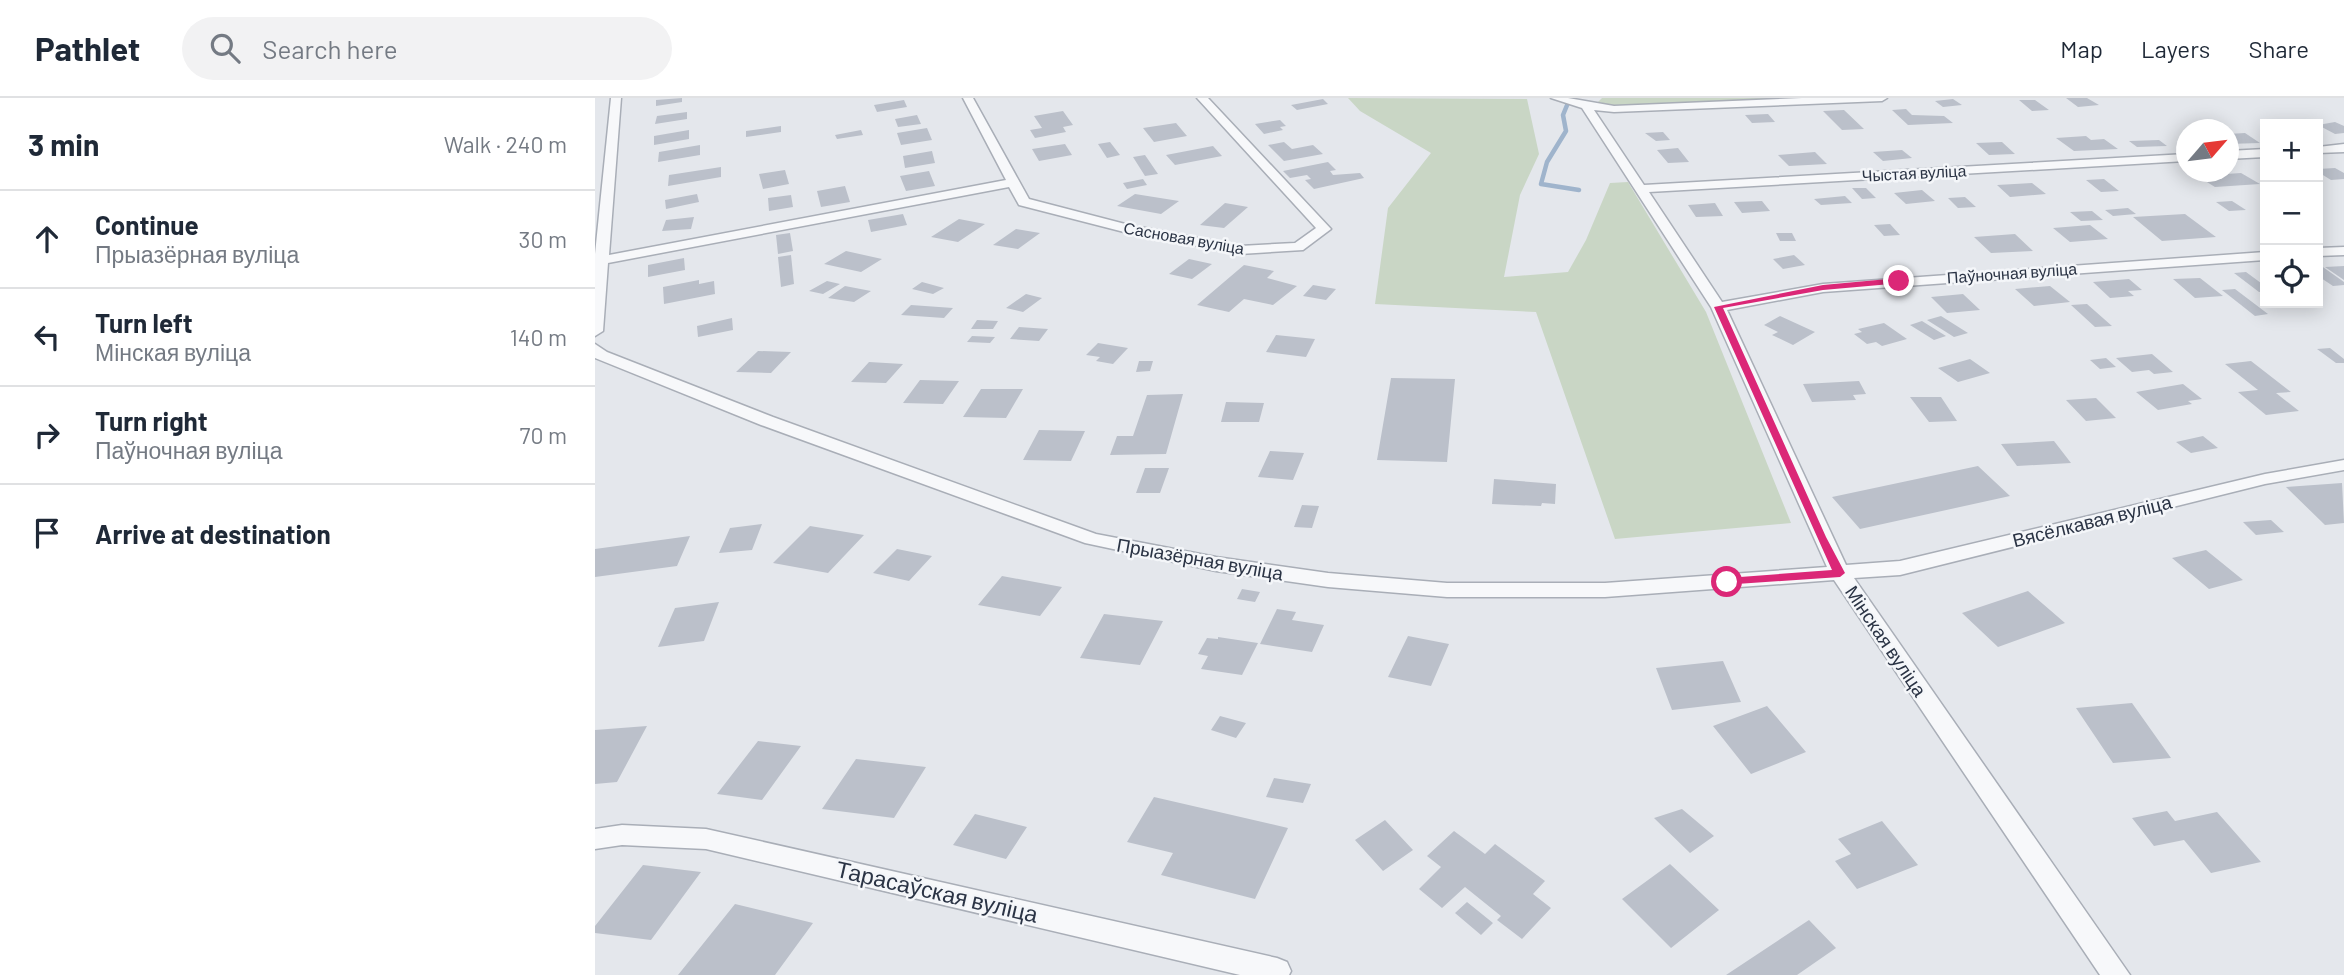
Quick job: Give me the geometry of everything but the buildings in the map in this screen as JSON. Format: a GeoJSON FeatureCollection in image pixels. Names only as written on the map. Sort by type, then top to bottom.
{"type":"FeatureCollection","features":[{"type":"Feature","properties":{"kind":"street"},"geometry":{"type":"LineString","coordinates":[[595,331],[616,98]]}},
{"type":"Feature","properties":{"kind":"street","name":"Сасновая вуліца"},"geometry":{"type":"LineString","coordinates":[[968,98],[1024,202],[1062,214],[1240,250],[1298,247],[1324,229],[1202,98]]}},
{"type":"Feature","properties":{"kind":"street"},"geometry":{"type":"LineString","coordinates":[[1556,98],[1586,106],[1614,109],[1882,98]]}},
{"type":"Feature","properties":{"kind":"street","name":"Мінская вуліца"},"geometry":{"type":"LineString","coordinates":[[1586,106],[1718,307],[1821,537],[1840,573],[2116,975]]}},
{"type":"Feature","properties":{"kind":"street"},"geometry":{"type":"LineString","coordinates":[[2323,149],[2344,148]]}},
{"type":"Feature","properties":{"kind":"street"},"geometry":{"type":"LineString","coordinates":[[2239,154],[2260,153]]}},
{"type":"Feature","properties":{"kind":"street","name":"Чыстая вуліца"},"geometry":{"type":"LineString","coordinates":[[1641,189],[2176,158]]}},
{"type":"Feature","properties":{"kind":"street"},"geometry":{"type":"LineString","coordinates":[[602,260],[1014,182]]}},
{"type":"Feature","properties":{"kind":"street"},"geometry":{"type":"LineString","coordinates":[[2323,252],[2344,251]]}},
{"type":"Feature","properties":{"kind":"street","name":"Паўночная вуліца"},"geometry":{"type":"LineString","coordinates":[[1718,307],[1823,288],[2260,256]]}},
{"type":"Feature","properties":{"kind":"street","name":"Прыазёрная вуліца"},"geometry":{"type":"LineString","coordinates":[[595,349],[601,355],[767,421],[1039,521],[1092,539],[1216,564],[1328,580],[1447,590],[1605,590],[1840,573]]}},
{"type":"Feature","properties":{"kind":"street","name":"Вясёлкавая вуліца"},"geometry":{"type":"LineString","coordinates":[[1840,573],[1912,566],[2265,479],[2344,465]]}},
{"type":"Feature","properties":{"kind":"street","name":"Тарасаўская вуліца"},"geometry":{"type":"LineString","coordinates":[[595,839],[622,835],[706,839],[1277,971]]}},
{"type":"Feature","properties":{"kind":"green space"},"geometry":{"type":"Polygon","coordinates":[[[1348,98],[1527,99],[1539,154],[1520,195],[1504,277],[1568,272],[1586,240],[1610,183],[1628,182],[1706,312],[1791,523],[1615,539],[1536,312],[1375,304],[1388,208],[1431,153],[1360,111],[1348,98]]]}},
{"type":"Feature","properties":{"kind":"green space"},"geometry":{"type":"Polygon","coordinates":[[[1602,98],[1844,98],[1616,106],[1598,102],[1602,98]]]}},
{"type":"Feature","properties":{"kind":"waterway"},"geometry":{"type":"LineString","coordinates":[[1570,98],[1563,115],[1566,131],[1547,162],[1541,184],[1579,190]]}},
{"type":"Feature","properties":{"kind":"route"},"geometry":{"type":"LineString","coordinates":[[1727,582],[1840,573],[1821,537],[1718,307],[1823,288],[1899,281]]}}]}
